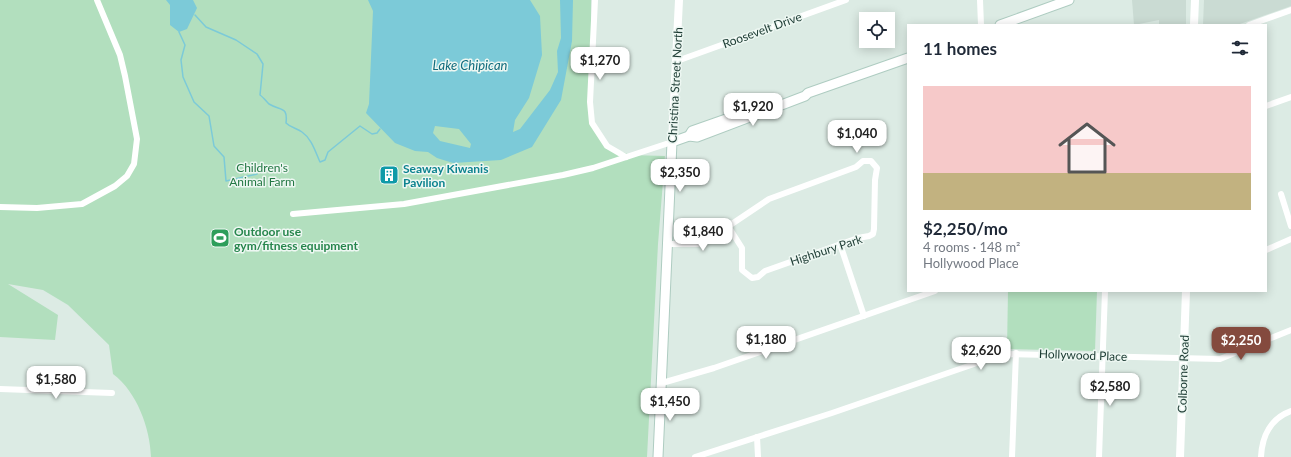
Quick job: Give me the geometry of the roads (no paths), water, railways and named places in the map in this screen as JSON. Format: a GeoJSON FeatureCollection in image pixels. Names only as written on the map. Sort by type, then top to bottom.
{"type":"FeatureCollection","features":[{"type":"Feature","properties":{"kind":"main road"},"geometry":{"type":"LineString","coordinates":[[1003,24],[1069,0]]}},
{"type":"Feature","properties":{"kind":"main road"},"geometry":{"type":"LineString","coordinates":[[672,142],[689,136],[697,137],[805,96],[808,93],[907,58]]}},
{"type":"Feature","properties":{"kind":"main road","name":"Christina Street North"},"geometry":{"type":"LineString","coordinates":[[658,457],[662,383],[666,244],[672,142]]}},
{"type":"Feature","properties":{"kind":"street"},"geometry":{"type":"LineString","coordinates":[[0,207],[38,208],[82,204],[116,186],[127,176],[134,164],[137,139],[125,76],[120,55],[98,0]]}},
{"type":"Feature","properties":{"kind":"street"},"geometry":{"type":"LineString","coordinates":[[595,0],[590,102],[592,123],[607,146],[626,157]]}},
{"type":"Feature","properties":{"kind":"street","name":"Christina Street North"},"geometry":{"type":"LineString","coordinates":[[672,142],[680,0]]}},
{"type":"Feature","properties":{"kind":"street","name":"Roosevelt Drive"},"geometry":{"type":"LineString","coordinates":[[677,61],[846,0]]}},
{"type":"Feature","properties":{"kind":"street"},"geometry":{"type":"LineString","coordinates":[[980,0],[981,24]]}},
{"type":"Feature","properties":{"kind":"street"},"geometry":{"type":"LineString","coordinates":[[1194,24],[1195,0]]}},
{"type":"Feature","properties":{"kind":"street"},"geometry":{"type":"LineString","coordinates":[[1252,24],[1291,10]]}},
{"type":"Feature","properties":{"kind":"street"},"geometry":{"type":"LineString","coordinates":[[1267,106],[1291,97]]}},
{"type":"Feature","properties":{"kind":"street"},"geometry":{"type":"LineString","coordinates":[[293,214],[357,209],[419,201],[573,173],[672,142]]}},
{"type":"Feature","properties":{"kind":"street","name":"Highbury Park"},"geometry":{"type":"LineString","coordinates":[[666,244],[697,244],[705,242],[728,226],[769,198],[856,167],[863,161],[871,161],[876,165],[878,172],[875,180],[874,232],[869,236],[840,244],[765,271],[752,278],[742,270],[742,248],[728,226]]}},
{"type":"Feature","properties":{"kind":"street"},"geometry":{"type":"LineString","coordinates":[[1281,194],[1291,226]]}},
{"type":"Feature","properties":{"kind":"street"},"geometry":{"type":"LineString","coordinates":[[1267,250],[1291,239]]}},
{"type":"Feature","properties":{"kind":"street"},"geometry":{"type":"LineString","coordinates":[[840,244],[864,316]]}},
{"type":"Feature","properties":{"kind":"street"},"geometry":{"type":"LineString","coordinates":[[662,383],[714,368],[932,292]]}},
{"type":"Feature","properties":{"kind":"street"},"geometry":{"type":"LineString","coordinates":[[1099,457],[1105,292]]}},
{"type":"Feature","properties":{"kind":"street","name":"Colborne Road"},"geometry":{"type":"LineString","coordinates":[[1180,457],[1186,292]]}},
{"type":"Feature","properties":{"kind":"street","name":"Hollywood Place"},"geometry":{"type":"LineString","coordinates":[[695,457],[999,355],[1016,353],[1184,359],[1225,358],[1291,330]]}},
{"type":"Feature","properties":{"kind":"street"},"geometry":{"type":"LineString","coordinates":[[1012,457],[1016,353]]}},
{"type":"Feature","properties":{"kind":"street"},"geometry":{"type":"LineString","coordinates":[[0,389],[112,393]]}},
{"type":"Feature","properties":{"kind":"street"},"geometry":{"type":"LineString","coordinates":[[1261,457],[1263,441],[1269,428],[1279,417],[1291,411]]}},
{"type":"Feature","properties":{"kind":"street"},"geometry":{"type":"LineString","coordinates":[[757,437],[758,457]]}},
{"type":"Feature","properties":{"kind":"water"},"geometry":{"type":"Polygon","coordinates":[[[166,0],[193,0],[197,8],[187,29],[179,32],[170,25],[170,5],[166,0]]]}},
{"type":"Feature","properties":{"kind":"water","name":"Lake Chipican"},"geometry":{"type":"Polygon","coordinates":[[[368,0],[530,0],[540,16],[542,55],[529,98],[515,120],[513,132],[520,129],[550,90],[558,72],[557,51],[561,38],[560,0],[573,0],[572,41],[561,100],[532,147],[501,160],[453,163],[437,158],[428,152],[415,151],[395,143],[366,113],[369,104],[373,11],[368,0]],[[435,126],[433,133],[440,141],[470,148],[471,144],[459,129],[435,126]]]}},
{"type":"Feature","properties":{"kind":"waterway"},"geometry":{"type":"LineString","coordinates":[[195,15],[206,27],[236,40],[257,54],[263,64],[260,95],[269,104],[285,111],[286,123],[300,131],[308,138],[320,162],[325,160],[328,152],[360,126],[372,134],[377,133],[380,129]]}},
{"type":"Feature","properties":{"kind":"waterway"},"geometry":{"type":"LineString","coordinates":[[179,32],[185,45],[181,60],[183,77],[194,102],[209,116],[214,146],[224,157],[226,181],[257,174]]}},
{"type":"Feature","properties":{"kind":"place","name":"Seaway Kiwanis Pavilion"},"geometry":{"type":"Point","coordinates":[389,175]}},
{"type":"Feature","properties":{"kind":"place","name":"Outdoor use gym/fitness equipment"},"geometry":{"type":"Point","coordinates":[220,238]}},
{"type":"Feature","properties":{"kind":"park label","name":"Children's Animal Farm"},"geometry":{"type":"Point","coordinates":[262,174]}}]}
